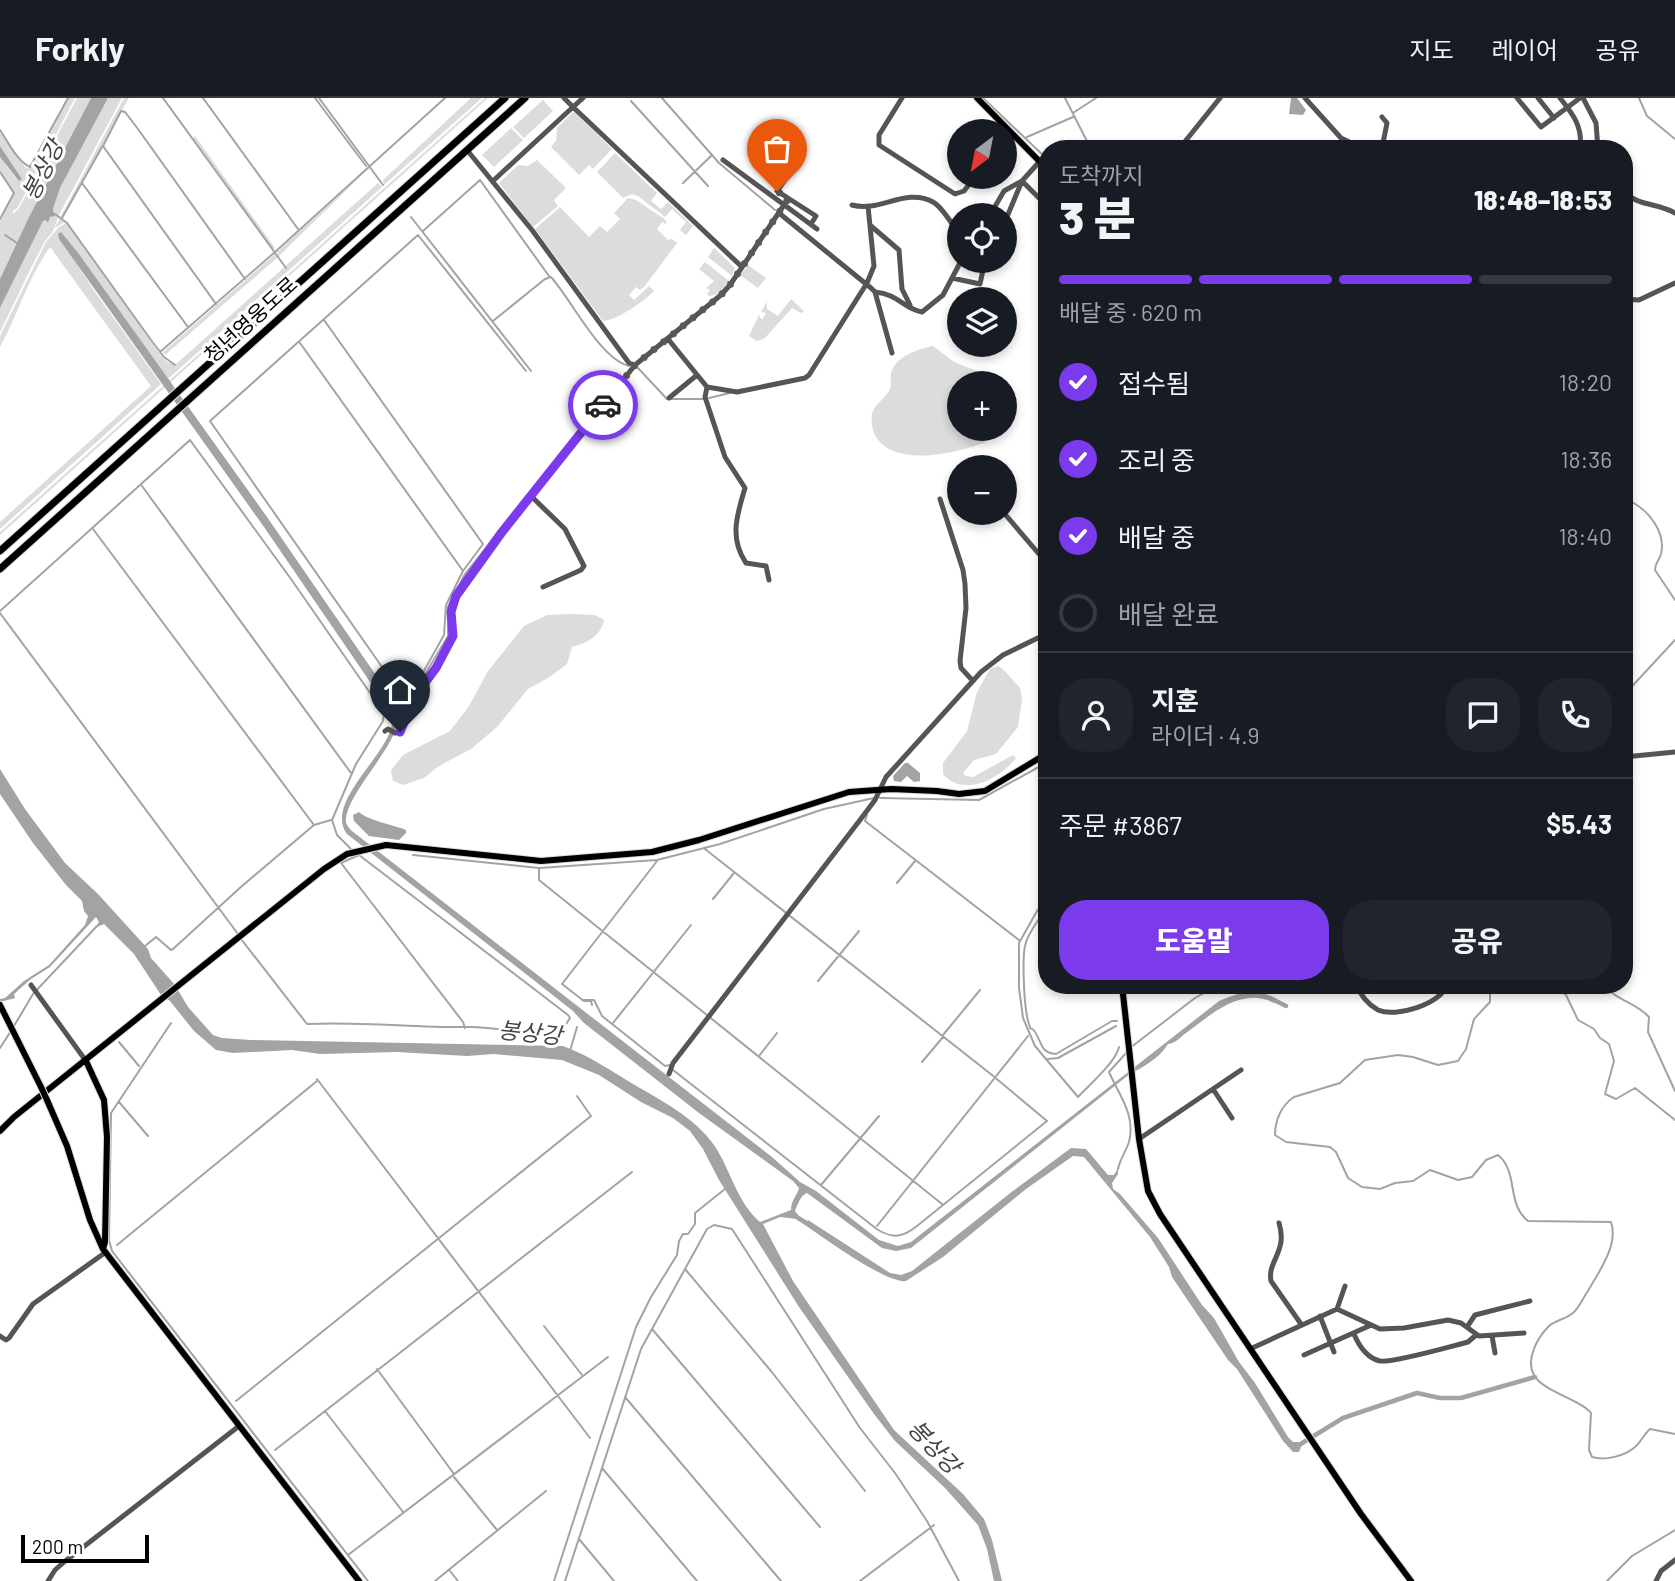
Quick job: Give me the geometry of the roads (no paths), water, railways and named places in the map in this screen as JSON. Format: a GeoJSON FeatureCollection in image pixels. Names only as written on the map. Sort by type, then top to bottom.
{"type":"FeatureCollection","features":[{"type":"Feature","properties":{"kind":"highway","name":"청년영웅도로"},"geometry":{"type":"LineString","coordinates":[[0,551],[505,98]]}},
{"type":"Feature","properties":{"kind":"highway","name":"청년영웅도로"},"geometry":{"type":"LineString","coordinates":[[0,569],[525,98]]}},
{"type":"Feature","properties":{"kind":"main road"},"geometry":{"type":"LineString","coordinates":[[977,98],[1038,159]]}},
{"type":"Feature","properties":{"kind":"main road"},"geometry":{"type":"LineString","coordinates":[[0,1131],[324,869],[347,854],[386,845],[541,861],[636,854],[699,840],[849,792],[877,795],[974,793],[999,784],[1038,759]]}},
{"type":"Feature","properties":{"kind":"main road"},"geometry":{"type":"LineString","coordinates":[[1123,994],[1130,1048],[1130,1072],[1148,1191],[1160,1214],[1361,1514],[1411,1581]]}},
{"type":"Feature","properties":{"kind":"main road"},"geometry":{"type":"LineString","coordinates":[[0,1006],[67,1146],[90,1220],[104,1251],[356,1580]]}},
{"type":"Feature","properties":{"kind":"main road"},"geometry":{"type":"LineString","coordinates":[[83,1063],[104,1100],[107,1137],[104,1251]]}},
{"type":"Feature","properties":{"kind":"street"},"geometry":{"type":"LineString","coordinates":[[564,98],[742,267]]}},
{"type":"Feature","properties":{"kind":"street"},"geometry":{"type":"LineString","coordinates":[[494,180],[583,98]]}},
{"type":"Feature","properties":{"kind":"street"},"geometry":{"type":"LineString","coordinates":[[902,98],[879,135],[879,145],[947,188]]}},
{"type":"Feature","properties":{"kind":"street"},"geometry":{"type":"LineString","coordinates":[[1186,140],[1220,98]]}},
{"type":"Feature","properties":{"kind":"street"},"geometry":{"type":"LineString","coordinates":[[1305,98],[1345,140]]}},
{"type":"Feature","properties":{"kind":"street"},"geometry":{"type":"LineString","coordinates":[[1517,98],[1538,125],[1544,126],[1581,98],[1596,123],[1597,140]]}},
{"type":"Feature","properties":{"kind":"street"},"geometry":{"type":"LineString","coordinates":[[1538,98],[1554,118]]}},
{"type":"Feature","properties":{"kind":"street"},"geometry":{"type":"LineString","coordinates":[[1560,98],[1581,131],[1580,140]]}},
{"type":"Feature","properties":{"kind":"street"},"geometry":{"type":"LineString","coordinates":[[1382,117],[1387,123],[1383,140]]}},
{"type":"Feature","properties":{"kind":"street"},"geometry":{"type":"LineString","coordinates":[[467,150],[494,180],[629,363],[635,365]]}},
{"type":"Feature","properties":{"kind":"street"},"geometry":{"type":"LineString","coordinates":[[723,160],[786,202],[816,216],[811,224],[817,229]]}},
{"type":"Feature","properties":{"kind":"street"},"geometry":{"type":"LineString","coordinates":[[997,203],[1004,191],[1022,181],[1038,163]]}},
{"type":"Feature","properties":{"kind":"street"},"geometry":{"type":"LineString","coordinates":[[786,202],[777,191],[796,165]]}},
{"type":"Feature","properties":{"kind":"street"},"geometry":{"type":"LineString","coordinates":[[1022,181],[1038,197]]}},
{"type":"Feature","properties":{"kind":"street"},"geometry":{"type":"LineString","coordinates":[[1013,203],[1022,181]]}},
{"type":"Feature","properties":{"kind":"street"},"geometry":{"type":"LineString","coordinates":[[948,189],[956,194],[966,189]]}},
{"type":"Feature","properties":{"kind":"street"},"geometry":{"type":"LineString","coordinates":[[852,205],[868,206],[902,197],[925,199],[940,207],[947,219]]}},
{"type":"Feature","properties":{"kind":"street"},"geometry":{"type":"LineString","coordinates":[[1633,200],[1660,206],[1675,213]]}},
{"type":"Feature","properties":{"kind":"street"},"geometry":{"type":"LineString","coordinates":[[386,730],[400,732],[405,720],[405,709],[436,668],[453,636],[451,612],[456,596],[475,567],[635,365],[721,295],[786,202]]}},
{"type":"Feature","properties":{"kind":"street"},"geometry":{"type":"LineString","coordinates":[[668,339],[707,387],[737,392],[805,378],[816,365],[867,283],[874,266],[868,206]]}},
{"type":"Feature","properties":{"kind":"street"},"geometry":{"type":"LineString","coordinates":[[779,213],[875,292],[892,353]]}},
{"type":"Feature","properties":{"kind":"street"},"geometry":{"type":"LineString","coordinates":[[871,226],[899,250],[902,289],[911,307]]}},
{"type":"Feature","properties":{"kind":"street"},"geometry":{"type":"LineString","coordinates":[[875,292],[887,293],[922,312],[943,295],[955,273]]}},
{"type":"Feature","properties":{"kind":"street"},"geometry":{"type":"LineString","coordinates":[[953,278],[980,285],[982,273]]}},
{"type":"Feature","properties":{"kind":"street"},"geometry":{"type":"LineString","coordinates":[[1633,300],[1639,300],[1675,283]]}},
{"type":"Feature","properties":{"kind":"street"},"geometry":{"type":"LineString","coordinates":[[669,398],[697,375]]}},
{"type":"Feature","properties":{"kind":"street"},"geometry":{"type":"LineString","coordinates":[[707,387],[705,397],[725,457],[745,488],[735,531],[736,544],[746,563],[766,566],[769,580]]}},
{"type":"Feature","properties":{"kind":"street"},"geometry":{"type":"LineString","coordinates":[[531,496],[565,529],[584,566],[581,570],[543,587]]}},
{"type":"Feature","properties":{"kind":"street"},"geometry":{"type":"LineString","coordinates":[[940,499],[963,570],[966,608],[960,662],[961,668],[973,681]]}},
{"type":"Feature","properties":{"kind":"street"},"geometry":{"type":"LineString","coordinates":[[1014,525],[1038,553]]}},
{"type":"Feature","properties":{"kind":"street"},"geometry":{"type":"LineString","coordinates":[[669,1074],[673,1063],[877,795],[886,777],[994,660],[1038,638]]}},
{"type":"Feature","properties":{"kind":"street"},"geometry":{"type":"LineString","coordinates":[[1633,756],[1675,752]]}},
{"type":"Feature","properties":{"kind":"street"},"geometry":{"type":"LineString","coordinates":[[31,985],[83,1063]]}},
{"type":"Feature","properties":{"kind":"street"},"geometry":{"type":"LineString","coordinates":[[1361,994],[1376,1009],[1394,1012],[1420,1007],[1441,994]]}},
{"type":"Feature","properties":{"kind":"street"},"geometry":{"type":"LineString","coordinates":[[1139,1139],[1241,1070]]}},
{"type":"Feature","properties":{"kind":"street"},"geometry":{"type":"LineString","coordinates":[[1213,1089],[1232,1118]]}},
{"type":"Feature","properties":{"kind":"street"},"geometry":{"type":"LineString","coordinates":[[1279,1223],[1282,1243],[1270,1275],[1272,1286],[1301,1324]]}},
{"type":"Feature","properties":{"kind":"street"},"geometry":{"type":"LineString","coordinates":[[1,1339],[9,1338],[39,1298],[104,1251]]}},
{"type":"Feature","properties":{"kind":"street"},"geometry":{"type":"LineString","coordinates":[[1250,1349],[1337,1308],[1345,1286]]}},
{"type":"Feature","properties":{"kind":"street"},"geometry":{"type":"LineString","coordinates":[[1467,1327],[1475,1315],[1530,1301]]}},
{"type":"Feature","properties":{"kind":"street"},"geometry":{"type":"LineString","coordinates":[[1337,1308],[1369,1326],[1389,1330],[1455,1320],[1476,1335],[1524,1333]]}},
{"type":"Feature","properties":{"kind":"street"},"geometry":{"type":"LineString","coordinates":[[1320,1316],[1334,1352]]}},
{"type":"Feature","properties":{"kind":"street"},"geometry":{"type":"LineString","coordinates":[[1304,1355],[1369,1326]]}},
{"type":"Feature","properties":{"kind":"street"},"geometry":{"type":"LineString","coordinates":[[1354,1334],[1360,1348],[1382,1361],[1468,1342],[1476,1335]]}},
{"type":"Feature","properties":{"kind":"street"},"geometry":{"type":"LineString","coordinates":[[1492,1336],[1495,1353]]}},
{"type":"Feature","properties":{"kind":"street"},"geometry":{"type":"LineString","coordinates":[[48,1581],[64,1562],[239,1426]]}},
{"type":"Feature","properties":{"kind":"street"},"geometry":{"type":"LineString","coordinates":[[1656,1581],[1661,1571],[1675,1560]]}},
{"type":"Feature","properties":{"kind":"waterway","name":"봉상강"},"geometry":{"type":"LineString","coordinates":[[0,130],[17,156],[30,167],[68,98]]}},
{"type":"Feature","properties":{"kind":"waterway"},"geometry":{"type":"LineString","coordinates":[[163,98],[286,268]]}},
{"type":"Feature","properties":{"kind":"waterway"},"geometry":{"type":"LineString","coordinates":[[203,98],[298,229]]}},
{"type":"Feature","properties":{"kind":"waterway"},"geometry":{"type":"LineString","coordinates":[[315,98],[366,166]]}},
{"type":"Feature","properties":{"kind":"waterway"},"geometry":{"type":"LineString","coordinates":[[319,98],[383,185]]}},
{"type":"Feature","properties":{"kind":"waterway"},"geometry":{"type":"LineString","coordinates":[[160,352],[445,98]]}},
{"type":"Feature","properties":{"kind":"waterway"},"geometry":{"type":"LineString","coordinates":[[662,98],[719,163],[775,210]]}},
{"type":"Feature","properties":{"kind":"waterway"},"geometry":{"type":"LineString","coordinates":[[983,98],[1038,150]]}},
{"type":"Feature","properties":{"kind":"waterway"},"geometry":{"type":"LineString","coordinates":[[1065,98],[1086,140]]}},
{"type":"Feature","properties":{"kind":"waterway"},"geometry":{"type":"LineString","coordinates":[[1073,113],[1096,98]]}},
{"type":"Feature","properties":{"kind":"waterway"},"geometry":{"type":"LineString","coordinates":[[1639,98],[1647,116],[1675,139]]}},
{"type":"Feature","properties":{"kind":"waterway"},"geometry":{"type":"LineString","coordinates":[[631,101],[708,186]]}},
{"type":"Feature","properties":{"kind":"waterway"},"geometry":{"type":"LineString","coordinates":[[216,304],[103,146],[121,111],[125,112],[138,129],[245,279]]}},
{"type":"Feature","properties":{"kind":"waterway"},"geometry":{"type":"LineString","coordinates":[[1027,137],[1073,117]]}},
{"type":"Feature","properties":{"kind":"waterway"},"geometry":{"type":"LineString","coordinates":[[62,218],[102,147]]}},
{"type":"Feature","properties":{"kind":"waterway"},"geometry":{"type":"LineString","coordinates":[[683,183],[711,156]]}},
{"type":"Feature","properties":{"kind":"waterway","name":"봉상강"},"geometry":{"type":"LineString","coordinates":[[0,172],[14,193],[0,219]]}},
{"type":"Feature","properties":{"kind":"waterway"},"geometry":{"type":"LineString","coordinates":[[423,231],[480,180],[549,276]]}},
{"type":"Feature","properties":{"kind":"waterway"},"geometry":{"type":"LineString","coordinates":[[82,183],[188,327]]}},
{"type":"Feature","properties":{"kind":"waterway"},"geometry":{"type":"LineString","coordinates":[[55,214],[67,223],[151,340],[164,357],[175,365]]}},
{"type":"Feature","properties":{"kind":"waterway"},"geometry":{"type":"LineString","coordinates":[[411,217],[531,371]]}},
{"type":"Feature","properties":{"kind":"waterway"},"geometry":{"type":"LineString","coordinates":[[5,235],[17,243]]}},
{"type":"Feature","properties":{"kind":"waterway"},"geometry":{"type":"LineString","coordinates":[[324,320],[483,544],[463,571],[446,605],[444,635],[420,678],[403,697],[210,421],[418,235],[526,371]]}},
{"type":"Feature","properties":{"kind":"waterway"},"geometry":{"type":"LineString","coordinates":[[493,321],[551,277],[597,341],[618,361],[629,366]]}},
{"type":"Feature","properties":{"kind":"waterway"},"geometry":{"type":"LineString","coordinates":[[300,343],[463,571]]}},
{"type":"Feature","properties":{"kind":"waterway"},"geometry":{"type":"LineString","coordinates":[[638,368],[667,399],[703,399]]}},
{"type":"Feature","properties":{"kind":"waterway"},"geometry":{"type":"LineString","coordinates":[[395,708],[403,704],[418,686],[448,636],[448,607],[465,574],[617,384]]}},
{"type":"Feature","properties":{"kind":"waterway"},"geometry":{"type":"LineString","coordinates":[[709,398],[730,393]]}},
{"type":"Feature","properties":{"kind":"waterway"},"geometry":{"type":"LineString","coordinates":[[0,611],[190,440],[384,713],[383,721],[356,764],[332,820],[337,835],[352,850]]}},
{"type":"Feature","properties":{"kind":"waterway"},"geometry":{"type":"LineString","coordinates":[[142,486],[351,773]]}},
{"type":"Feature","properties":{"kind":"waterway"},"geometry":{"type":"LineString","coordinates":[[1633,503],[1645,511],[1659,531],[1662,546],[1655,570],[1675,600]]}},
{"type":"Feature","properties":{"kind":"waterway"},"geometry":{"type":"LineString","coordinates":[[93,529],[314,825]]}},
{"type":"Feature","properties":{"kind":"waterway"},"geometry":{"type":"LineString","coordinates":[[0,613],[238,934]]}},
{"type":"Feature","properties":{"kind":"waterway"},"geometry":{"type":"LineString","coordinates":[[1633,685],[1675,640]]}},
{"type":"Feature","properties":{"kind":"waterway"},"geometry":{"type":"LineString","coordinates":[[880,798],[979,800],[1038,767]]}},
{"type":"Feature","properties":{"kind":"waterway"},"geometry":{"type":"LineString","coordinates":[[413,855],[539,868],[657,860],[720,844],[824,809],[874,798]]}},
{"type":"Feature","properties":{"kind":"waterway"},"geometry":{"type":"LineString","coordinates":[[867,815],[865,821],[1019,940]]}},
{"type":"Feature","properties":{"kind":"waterway"},"geometry":{"type":"LineString","coordinates":[[145,946],[156,937],[173,949],[314,825],[331,820]]}},
{"type":"Feature","properties":{"kind":"waterway"},"geometry":{"type":"LineString","coordinates":[[673,1070],[878,1230],[894,1236],[907,1233],[917,1226],[1047,1121],[705,849]]}},
{"type":"Feature","properties":{"kind":"waterway","name":"봉상강"},"geometry":{"type":"LineString","coordinates":[[241,939],[307,1024],[348,1023],[430,1027],[450,1027],[471,1027],[482,1027],[529,1032],[563,1029],[570,1018],[568,1015],[359,855],[341,863],[463,1022],[465,1028]]}},
{"type":"Feature","properties":{"kind":"waterway"},"geometry":{"type":"LineString","coordinates":[[592,1005],[591,1001],[584,1001],[562,984],[657,861]]}},
{"type":"Feature","properties":{"kind":"waterway"},"geometry":{"type":"LineString","coordinates":[[897,883],[915,861]]}},
{"type":"Feature","properties":{"kind":"waterway"},"geometry":{"type":"LineString","coordinates":[[539,869],[539,880],[942,1204]]}},
{"type":"Feature","properties":{"kind":"waterway"},"geometry":{"type":"LineString","coordinates":[[713,899],[734,873]]}},
{"type":"Feature","properties":{"kind":"waterway"},"geometry":{"type":"LineString","coordinates":[[1038,910],[1019,943],[1019,988],[1023,1018],[1035,1046],[1078,1097],[1108,1066],[1119,1047]]}},
{"type":"Feature","properties":{"kind":"waterway"},"geometry":{"type":"LineString","coordinates":[[1038,920],[1025,946],[1025,997],[1030,1028],[1044,1049],[1056,1054],[1112,1021],[1117,1021]]}},
{"type":"Feature","properties":{"kind":"waterway"},"geometry":{"type":"LineString","coordinates":[[613,1023],[691,925]]}},
{"type":"Feature","properties":{"kind":"waterway"},"geometry":{"type":"LineString","coordinates":[[14,1026],[33,994],[97,926]]}},
{"type":"Feature","properties":{"kind":"waterway"},"geometry":{"type":"LineString","coordinates":[[818,981],[859,931]]}},
{"type":"Feature","properties":{"kind":"waterway"},"geometry":{"type":"LineString","coordinates":[[943,1035],[980,990]]}},
{"type":"Feature","properties":{"kind":"waterway"},"geometry":{"type":"LineString","coordinates":[[1130,1048],[1202,994]]}},
{"type":"Feature","properties":{"kind":"waterway"},"geometry":{"type":"LineString","coordinates":[[1490,994],[1490,1002],[1474,1019],[1466,1049],[1458,1061],[1438,1065],[1398,1055],[1365,1060],[1340,1083],[1290,1100],[1278,1118],[1275,1135],[1286,1142],[1330,1147],[1336,1152],[1348,1178],[1362,1187],[1380,1189],[1395,1183],[1413,1181],[1430,1170],[1458,1180],[1472,1177],[1486,1160],[1498,1155],[1508,1170],[1517,1206],[1528,1221],[1611,1222],[1612,1240],[1602,1267],[1575,1311],[1549,1326],[1541,1336],[1532,1355],[1532,1369],[1545,1386],[1580,1404],[1591,1413],[1589,1450],[1592,1457],[1609,1458],[1626,1453],[1637,1445],[1650,1429],[1675,1434]]}},
{"type":"Feature","properties":{"kind":"waterway"},"geometry":{"type":"LineString","coordinates":[[1565,994],[1578,1020],[1594,1029],[1600,1038],[1609,1044],[1614,1061],[1605,1094],[1616,1099],[1635,1088],[1675,1120]]}},
{"type":"Feature","properties":{"kind":"waterway"},"geometry":{"type":"LineString","coordinates":[[1614,994],[1649,1017],[1648,1032],[1675,1091]]}},
{"type":"Feature","properties":{"kind":"waterway"},"geometry":{"type":"LineString","coordinates":[[1270,998],[1286,1006]]}},
{"type":"Feature","properties":{"kind":"waterway"},"geometry":{"type":"LineString","coordinates":[[582,1000],[594,1000],[602,1016],[665,1066],[670,1065]]}},
{"type":"Feature","properties":{"kind":"waterway"},"geometry":{"type":"LineString","coordinates":[[171,1023],[111,1113],[109,1240],[112,1251],[368,1581]]}},
{"type":"Feature","properties":{"kind":"waterway"},"geometry":{"type":"LineString","coordinates":[[1048,1059],[1058,1058],[1116,1026]]}},
{"type":"Feature","properties":{"kind":"waterway","name":"봉상강"},"geometry":{"type":"LineString","coordinates":[[570,1051],[577,1027]]}},
{"type":"Feature","properties":{"kind":"waterway"},"geometry":{"type":"LineString","coordinates":[[0,1048],[11,1031]]}},
{"type":"Feature","properties":{"kind":"waterway"},"geometry":{"type":"LineString","coordinates":[[759,1056],[777,1033]]}},
{"type":"Feature","properties":{"kind":"waterway"},"geometry":{"type":"LineString","coordinates":[[877,1226],[1028,1036]]}},
{"type":"Feature","properties":{"kind":"waterway"},"geometry":{"type":"LineString","coordinates":[[922,1062],[943,1037]]}},
{"type":"Feature","properties":{"kind":"waterway"},"geometry":{"type":"LineString","coordinates":[[119,1042],[139,1066]]}},
{"type":"Feature","properties":{"kind":"waterway"},"geometry":{"type":"LineString","coordinates":[[1118,1169],[1131,1132],[1125,1105],[1109,1072],[1127,1052]]}},
{"type":"Feature","properties":{"kind":"waterway"},"geometry":{"type":"LineString","coordinates":[[317,1079],[590,1438]]}},
{"type":"Feature","properties":{"kind":"waterway"},"geometry":{"type":"LineString","coordinates":[[117,1245],[317,1081]]}},
{"type":"Feature","properties":{"kind":"waterway"},"geometry":{"type":"LineString","coordinates":[[236,1401],[591,1116],[577,1096]]}},
{"type":"Feature","properties":{"kind":"waterway"},"geometry":{"type":"LineString","coordinates":[[119,1102],[148,1136]]}},
{"type":"Feature","properties":{"kind":"waterway"},"geometry":{"type":"LineString","coordinates":[[821,1185],[879,1116]]}},
{"type":"Feature","properties":{"kind":"waterway"},"geometry":{"type":"LineString","coordinates":[[275,1450],[632,1172]]}},
{"type":"Feature","properties":{"kind":"waterway"},"geometry":{"type":"LineString","coordinates":[[554,1581],[636,1327],[677,1255],[683,1234],[688,1234],[695,1224],[695,1213],[725,1189]]}},
{"type":"Feature","properties":{"kind":"waterway"},"geometry":{"type":"LineString","coordinates":[[795,1216],[811,1226]]}},
{"type":"Feature","properties":{"kind":"waterway"},"geometry":{"type":"LineString","coordinates":[[565,1581],[641,1349],[707,1229],[714,1225],[732,1229],[860,1428],[927,1521],[959,1581]]}},
{"type":"Feature","properties":{"kind":"waterway"},"geometry":{"type":"LineString","coordinates":[[685,1269],[771,1371],[865,1491]]}},
{"type":"Feature","properties":{"kind":"waterway"},"geometry":{"type":"LineString","coordinates":[[544,1326],[582,1375]]}},
{"type":"Feature","properties":{"kind":"waterway"},"geometry":{"type":"LineString","coordinates":[[652,1329],[820,1527]]}},
{"type":"Feature","properties":{"kind":"waterway"},"geometry":{"type":"LineString","coordinates":[[348,1555],[608,1357]]}},
{"type":"Feature","properties":{"kind":"waterway"},"geometry":{"type":"LineString","coordinates":[[377,1369],[454,1474]]}},
{"type":"Feature","properties":{"kind":"waterway"},"geometry":{"type":"LineString","coordinates":[[1299,1445],[1343,1418],[1417,1393],[1440,1398],[1461,1398],[1535,1377]]}},
{"type":"Feature","properties":{"kind":"waterway"},"geometry":{"type":"LineString","coordinates":[[625,1397],[781,1581]]}},
{"type":"Feature","properties":{"kind":"waterway"},"geometry":{"type":"LineString","coordinates":[[325,1411],[403,1512]]}},
{"type":"Feature","properties":{"kind":"waterway"},"geometry":{"type":"LineString","coordinates":[[602,1468],[697,1581]]}},
{"type":"Feature","properties":{"kind":"waterway"},"geometry":{"type":"LineString","coordinates":[[454,1477],[497,1530]]}},
{"type":"Feature","properties":{"kind":"waterway"},"geometry":{"type":"LineString","coordinates":[[435,1581],[546,1491]]}},
{"type":"Feature","properties":{"kind":"waterway"},"geometry":{"type":"LineString","coordinates":[[860,1581],[934,1525]]}},
{"type":"Feature","properties":{"kind":"waterway"},"geometry":{"type":"LineString","coordinates":[[1607,1581],[1632,1556],[1675,1530]]}},
{"type":"Feature","properties":{"kind":"waterway"},"geometry":{"type":"LineString","coordinates":[[579,1539],[614,1581]]}},
{"type":"Feature","properties":{"kind":"waterway"},"geometry":{"type":"LineString","coordinates":[[450,1571],[458,1581]]}}]}
